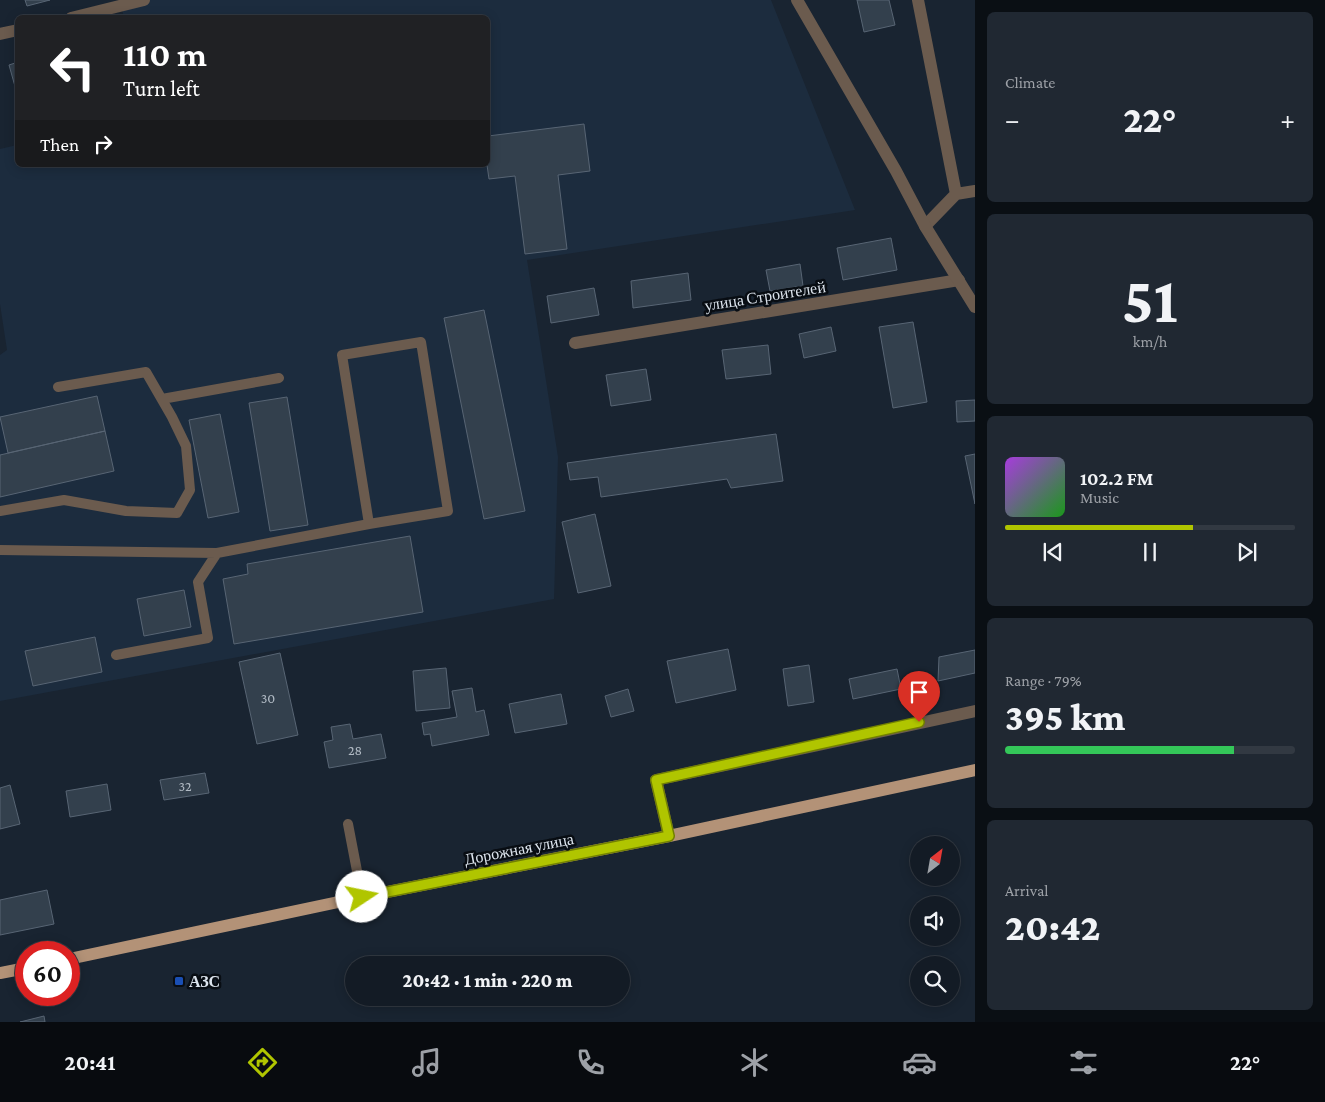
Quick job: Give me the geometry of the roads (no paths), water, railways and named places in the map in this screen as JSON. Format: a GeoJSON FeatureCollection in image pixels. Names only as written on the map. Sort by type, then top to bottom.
{"type":"FeatureCollection","features":[{"type":"Feature","properties":{"kind":"main road","name":"Дорожная улица"},"geometry":{"type":"LineString","coordinates":[[80,957],[362,897],[669,836],[975,770]]}},
{"type":"Feature","properties":{"kind":"main road"},"geometry":{"type":"LineString","coordinates":[[0,973],[15,970]]}},
{"type":"Feature","properties":{"kind":"street"},"geometry":{"type":"LineString","coordinates":[[83,15],[144,0]]}},
{"type":"Feature","properties":{"kind":"street"},"geometry":{"type":"LineString","coordinates":[[797,0],[896,171],[925,226],[975,307]]}},
{"type":"Feature","properties":{"kind":"street"},"geometry":{"type":"LineString","coordinates":[[918,0],[956,194]]}},
{"type":"Feature","properties":{"kind":"street"},"geometry":{"type":"LineString","coordinates":[[0,34],[15,31]]}},
{"type":"Feature","properties":{"kind":"street"},"geometry":{"type":"LineString","coordinates":[[925,226],[956,194],[975,191]]}},
{"type":"Feature","properties":{"kind":"street","name":"улица Строителей"},"geometry":{"type":"LineString","coordinates":[[575,343],[959,280]]}},
{"type":"Feature","properties":{"kind":"street"},"geometry":{"type":"LineString","coordinates":[[669,836],[656,780],[975,711]]}},
{"type":"Feature","properties":{"kind":"lane"},"geometry":{"type":"LineString","coordinates":[[0,550],[217,553],[448,511],[421,342],[342,355],[369,524]]}},
{"type":"Feature","properties":{"kind":"lane"},"geometry":{"type":"LineString","coordinates":[[0,511],[64,500],[126,512],[178,513],[190,490],[186,446],[146,372],[58,387]]}},
{"type":"Feature","properties":{"kind":"lane"},"geometry":{"type":"LineString","coordinates":[[162,399],[279,378]]}},
{"type":"Feature","properties":{"kind":"lane"},"geometry":{"type":"LineString","coordinates":[[116,656],[208,638],[198,582],[217,553]]}},
{"type":"Feature","properties":{"kind":"lane"},"geometry":{"type":"LineString","coordinates":[[348,824],[362,897]]}},
{"type":"Feature","properties":{"kind":"place","name":"АЗС"},"geometry":{"type":"Point","coordinates":[179,981]}}]}
